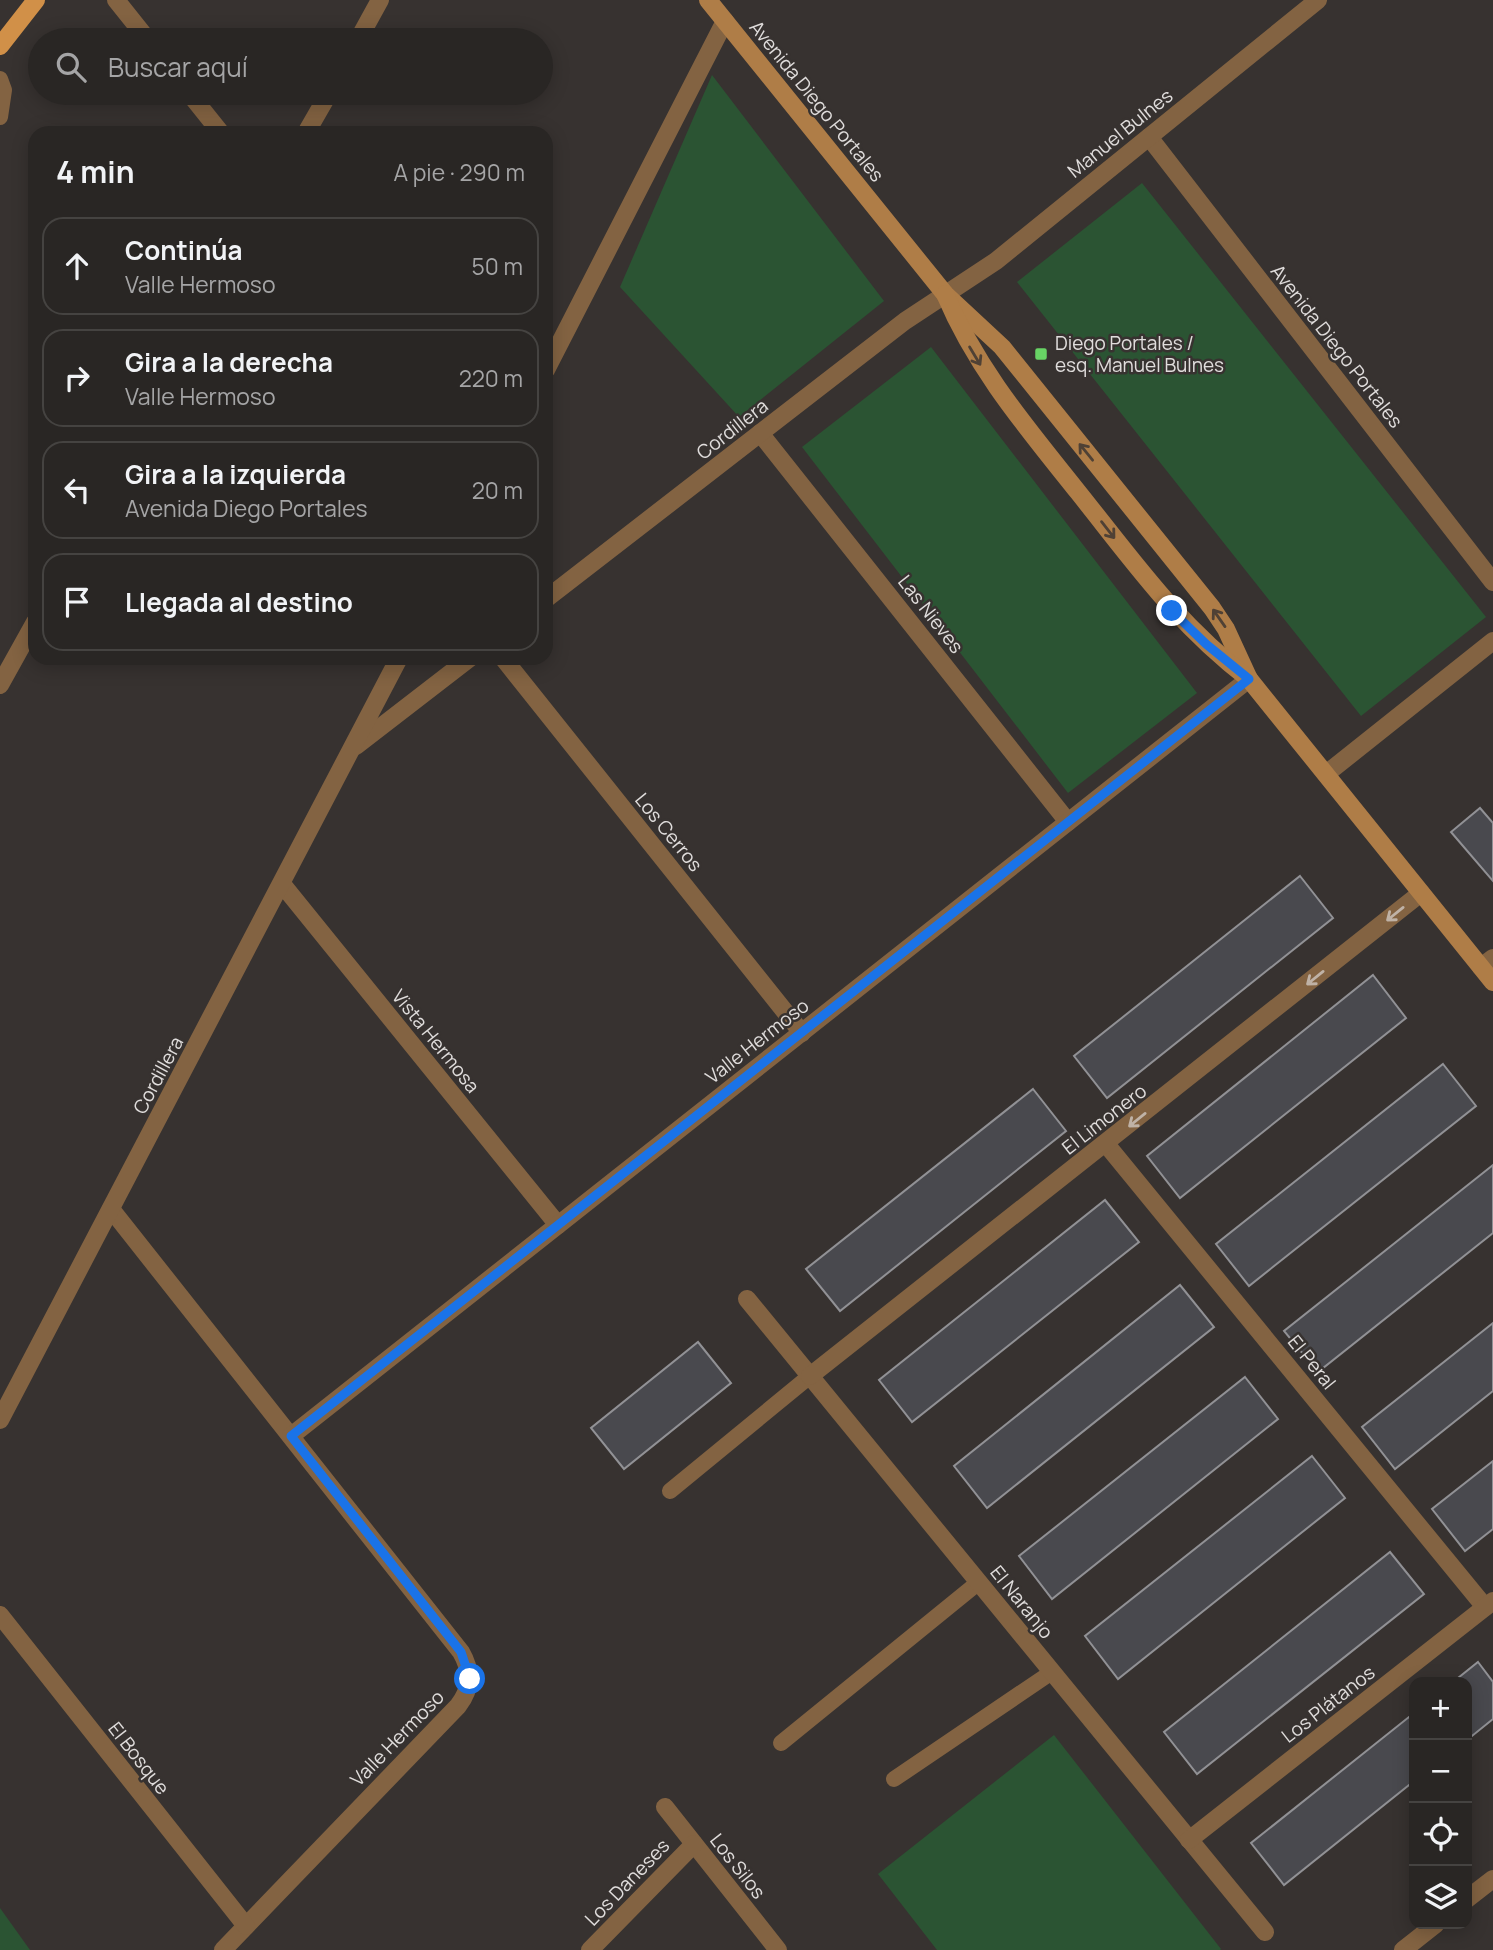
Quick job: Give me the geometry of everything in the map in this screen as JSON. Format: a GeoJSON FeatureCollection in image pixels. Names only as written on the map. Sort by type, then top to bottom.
{"type":"FeatureCollection","features":[{"type":"Feature","properties":{"kind":"main road"},"geometry":{"type":"LineString","coordinates":[[0,46],[36,0]]}},
{"type":"Feature","properties":{"kind":"main road","name":"Avenida Diego Portales"},"geometry":{"type":"LineString","coordinates":[[708,0],[946,294],[1002,347],[1212,608],[1226,629],[1249,679]]}},
{"type":"Feature","properties":{"kind":"main road","name":"Avenida Diego Portales"},"geometry":{"type":"LineString","coordinates":[[946,294],[972,350],[1010,406],[1172,611],[1206,644],[1249,679],[1422,893],[1487,962],[1493,982]]}},
{"type":"Feature","properties":{"kind":"street"},"geometry":{"type":"LineString","coordinates":[[116,0],[138,28]]}},
{"type":"Feature","properties":{"kind":"street"},"geometry":{"type":"LineString","coordinates":[[365,28],[380,0]]}},
{"type":"Feature","properties":{"kind":"street","name":"Manuel Bulnes"},"geometry":{"type":"LineString","coordinates":[[946,294],[996,261],[1318,0]]}},
{"type":"Feature","properties":{"kind":"street"},"geometry":{"type":"LineString","coordinates":[[553,356],[724,21]]}},
{"type":"Feature","properties":{"kind":"street"},"geometry":{"type":"LineString","coordinates":[[199,105],[215,126]]}},
{"type":"Feature","properties":{"kind":"street"},"geometry":{"type":"LineString","coordinates":[[310,126],[322,105]]}},
{"type":"Feature","properties":{"kind":"street","name":"Avenida Diego Portales"},"geometry":{"type":"LineString","coordinates":[[1149,137],[1493,582]]}},
{"type":"Feature","properties":{"kind":"street","name":"Cordillera"},"geometry":{"type":"LineString","coordinates":[[553,594],[905,321],[946,294]]}},
{"type":"Feature","properties":{"kind":"street","name":"Las Nieves"},"geometry":{"type":"LineString","coordinates":[[760,433],[1068,822]]}},
{"type":"Feature","properties":{"kind":"street"},"geometry":{"type":"LineString","coordinates":[[0,685],[28,635]]}},
{"type":"Feature","properties":{"kind":"street"},"geometry":{"type":"LineString","coordinates":[[1326,774],[1493,641]]}},
{"type":"Feature","properties":{"kind":"street","name":"Cordillera"},"geometry":{"type":"LineString","coordinates":[[0,1420],[395,665]]}},
{"type":"Feature","properties":{"kind":"street","name":"Cordillera"},"geometry":{"type":"LineString","coordinates":[[351,750],[461,665]]}},
{"type":"Feature","properties":{"kind":"street","name":"Los Cerros"},"geometry":{"type":"LineString","coordinates":[[509,665],[802,1033]]}},
{"type":"Feature","properties":{"kind":"street","name":"Valle Hermoso"},"geometry":{"type":"LineString","coordinates":[[291,1436],[1249,679]]}},
{"type":"Feature","properties":{"kind":"street","name":"Vista Hermosa"},"geometry":{"type":"LineString","coordinates":[[282,884],[558,1225]]}},
{"type":"Feature","properties":{"kind":"street","name":"El Limonero"},"geometry":{"type":"LineString","coordinates":[[810,1376],[1422,893]]}},
{"type":"Feature","properties":{"kind":"street","name":"El Peral"},"geometry":{"type":"LineString","coordinates":[[1106,1144],[1489,1604]]}},
{"type":"Feature","properties":{"kind":"street","name":"Valle Hermoso"},"geometry":{"type":"LineString","coordinates":[[111,1209],[461,1652],[470,1679],[458,1706],[223,1950]]}},
{"type":"Feature","properties":{"kind":"street","name":"El Naranjo"},"geometry":{"type":"LineString","coordinates":[[747,1299],[1265,1932]]}},
{"type":"Feature","properties":{"kind":"street","name":"Los Plátanos"},"geometry":{"type":"LineString","coordinates":[[1189,1840],[1489,1604]]}},
{"type":"Feature","properties":{"kind":"street","name":"El Bosque"},"geometry":{"type":"LineString","coordinates":[[0,1615],[246,1926]]}},
{"type":"Feature","properties":{"kind":"street","name":"Los Silos"},"geometry":{"type":"LineString","coordinates":[[665,1807],[778,1950]]}},
{"type":"Feature","properties":{"kind":"street","name":"Los Daneses"},"geometry":{"type":"LineString","coordinates":[[590,1950],[694,1844]]}},
{"type":"Feature","properties":{"kind":"street"},"geometry":{"type":"LineString","coordinates":[[1472,1895],[1493,1879]]}},
{"type":"Feature","properties":{"kind":"street"},"geometry":{"type":"LineString","coordinates":[[1403,1950],[1430,1929]]}},
{"type":"Feature","properties":{"kind":"lane"},"geometry":{"type":"LineString","coordinates":[[0,79],[4,90],[0,117]]}},
{"type":"Feature","properties":{"kind":"lane"},"geometry":{"type":"LineString","coordinates":[[670,1491],[810,1376]]}},
{"type":"Feature","properties":{"kind":"lane"},"geometry":{"type":"LineString","coordinates":[[781,1743],[979,1582]]}},
{"type":"Feature","properties":{"kind":"lane"},"geometry":{"type":"LineString","coordinates":[[894,1779],[1052,1672]]}},
{"type":"Feature","properties":{"kind":"green space"},"geometry":{"type":"Polygon","coordinates":[[[712,75],[884,301],[739,417],[620,287],[712,75]]]}},
{"type":"Feature","properties":{"kind":"green space"},"geometry":{"type":"Polygon","coordinates":[[[1142,183],[1486,617],[1361,716],[1017,282],[1142,183]]]}},
{"type":"Feature","properties":{"kind":"green space"},"geometry":{"type":"Polygon","coordinates":[[[931,347],[1197,693],[1068,793],[802,447],[931,347]]]}},
{"type":"Feature","properties":{"kind":"green space"},"geometry":{"type":"Polygon","coordinates":[[[1054,1735],[1220,1950],[937,1950],[878,1874],[1054,1735]]]}},
{"type":"Feature","properties":{"kind":"green space"},"geometry":{"type":"Polygon","coordinates":[[[0,1908],[30,1950],[0,1950],[0,1908]]]}},
{"type":"Feature","properties":{"kind":"building"},"geometry":{"type":"Polygon","coordinates":[[[1480,808],[1493,823],[1493,881],[1451,832],[1480,808]]]}},
{"type":"Feature","properties":{"kind":"building"},"geometry":{"type":"Polygon","coordinates":[[[1300,876],[1333,918],[1107,1098],[1074,1056],[1300,876]]]}},
{"type":"Feature","properties":{"kind":"building"},"geometry":{"type":"Polygon","coordinates":[[[1373,975],[1406,1018],[1180,1198],[1147,1156],[1373,975]]]}},
{"type":"Feature","properties":{"kind":"building"},"geometry":{"type":"Polygon","coordinates":[[[1443,1064],[1476,1106],[1249,1286],[1216,1244],[1443,1064]]]}},
{"type":"Feature","properties":{"kind":"building"},"geometry":{"type":"Polygon","coordinates":[[[1033,1089],[1066,1131],[840,1311],[806,1269],[1033,1089]]]}},
{"type":"Feature","properties":{"kind":"building"},"geometry":{"type":"Polygon","coordinates":[[[1493,1165],[1493,1233],[1318,1372],[1284,1331],[1493,1165]]]}},
{"type":"Feature","properties":{"kind":"building"},"geometry":{"type":"Polygon","coordinates":[[[1105,1200],[1139,1242],[912,1422],[879,1380],[1105,1200]]]}},
{"type":"Feature","properties":{"kind":"building"},"geometry":{"type":"Polygon","coordinates":[[[1180,1285],[1214,1327],[987,1508],[954,1466],[1180,1285]]]}},
{"type":"Feature","properties":{"kind":"building"},"geometry":{"type":"Polygon","coordinates":[[[1493,1323],[1493,1391],[1395,1469],[1362,1427],[1493,1323]]]}},
{"type":"Feature","properties":{"kind":"building"},"geometry":{"type":"Polygon","coordinates":[[[698,1342],[731,1383],[624,1469],[591,1428],[698,1342]]]}},
{"type":"Feature","properties":{"kind":"building"},"geometry":{"type":"Polygon","coordinates":[[[1245,1377],[1278,1419],[1052,1599],[1019,1556],[1245,1377]]]}},
{"type":"Feature","properties":{"kind":"building"},"geometry":{"type":"Polygon","coordinates":[[[1312,1456],[1345,1498],[1118,1679],[1085,1636],[1312,1456]]]}},
{"type":"Feature","properties":{"kind":"building"},"geometry":{"type":"Polygon","coordinates":[[[1493,1461],[1493,1529],[1465,1551],[1432,1509],[1493,1461]]]}},
{"type":"Feature","properties":{"kind":"building"},"geometry":{"type":"Polygon","coordinates":[[[1390,1552],[1424,1594],[1197,1774],[1164,1732],[1390,1552]]]}},
{"type":"Feature","properties":{"kind":"building"},"geometry":{"type":"Polygon","coordinates":[[[1478,1662],[1493,1682],[1493,1719],[1472,1736],[1472,1677],[1459,1677],[1478,1662]]]}},
{"type":"Feature","properties":{"kind":"building"},"geometry":{"type":"Polygon","coordinates":[[[1409,1717],[1409,1785],[1284,1885],[1251,1843],[1409,1717]]]}},
{"type":"Feature","properties":{"kind":"place","name":"Diego Portales / esq. Manuel Bulnes"},"geometry":{"type":"Point","coordinates":[1041,354]}},
{"type":"Feature","properties":{"kind":"route"},"geometry":{"type":"LineString","coordinates":[[470,1679],[469,1669],[461,1652],[291,1436],[1249,679],[1206,644],[1172,611]]}}]}
